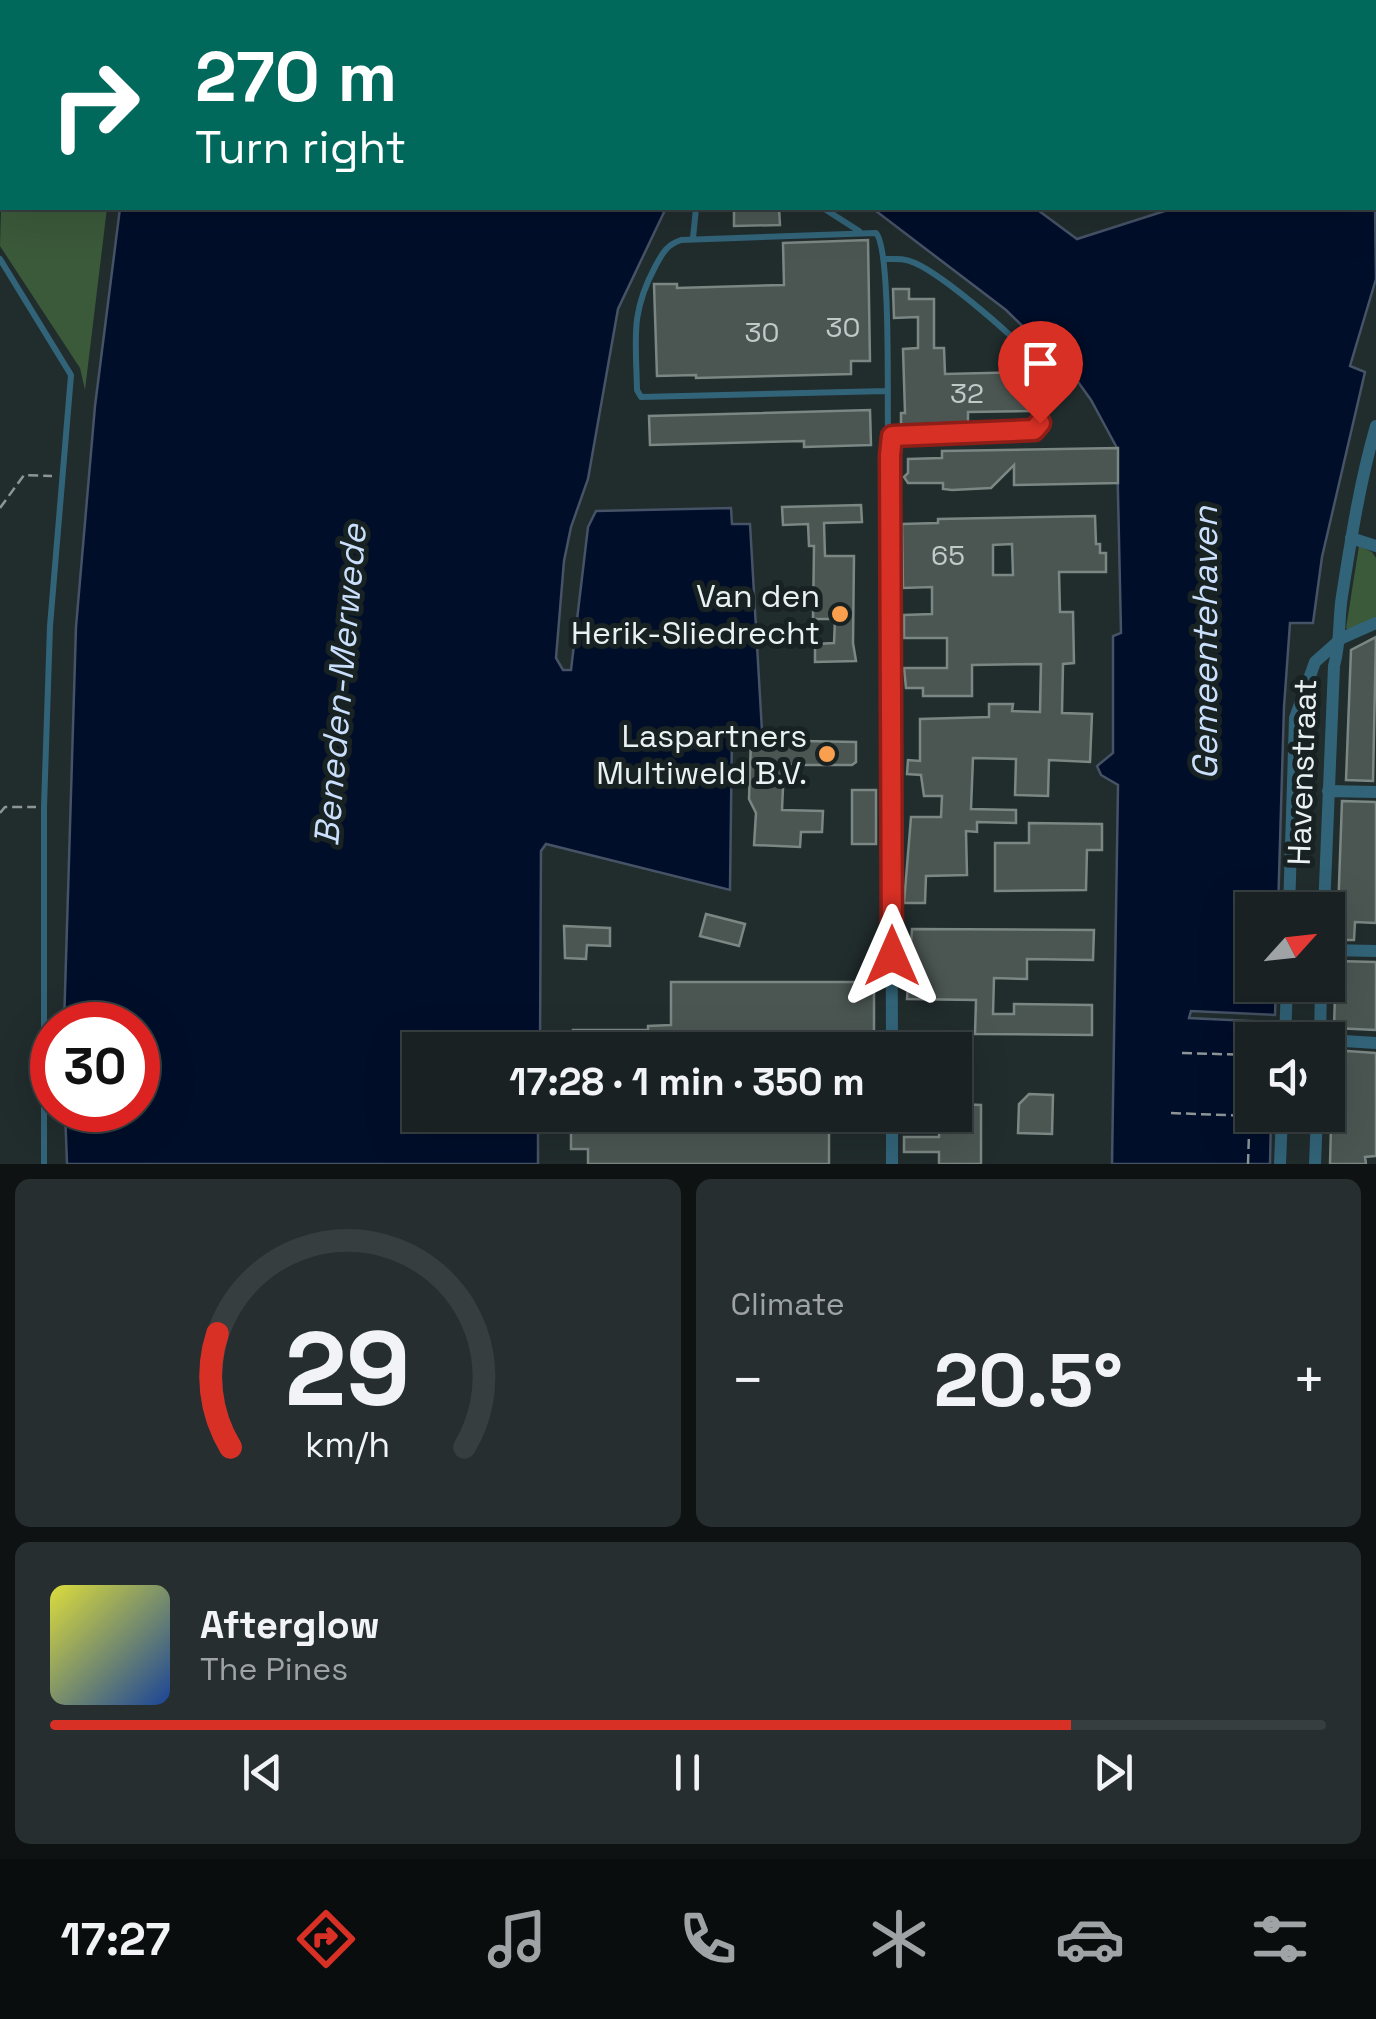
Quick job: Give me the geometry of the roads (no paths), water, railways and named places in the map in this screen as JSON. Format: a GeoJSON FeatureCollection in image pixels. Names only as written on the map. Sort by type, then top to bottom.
{"type":"FeatureCollection","features":[{"type":"Feature","properties":{"kind":"street","name":"Havenstraat"},"geometry":{"type":"LineString","coordinates":[[1325,892],[1334,666],[1342,638],[1338,621],[1351,538],[1375,434]]}},
{"type":"Feature","properties":{"kind":"street"},"geometry":{"type":"LineString","coordinates":[[890,455],[892,1032]]}},
{"type":"Feature","properties":{"kind":"street"},"geometry":{"type":"LineString","coordinates":[[1351,538],[1376,546]]}},
{"type":"Feature","properties":{"kind":"street"},"geometry":{"type":"LineString","coordinates":[[1342,638],[1376,623]]}},
{"type":"Feature","properties":{"kind":"street","name":"Havenstraat"},"geometry":{"type":"LineString","coordinates":[[1290,892],[1295,718],[1316,662],[1342,638]]}},
{"type":"Feature","properties":{"kind":"street"},"geometry":{"type":"LineString","coordinates":[[1328,791],[1376,792]]}},
{"type":"Feature","properties":{"kind":"street"},"geometry":{"type":"LineString","coordinates":[[1345,951],[1376,952]]}},
{"type":"Feature","properties":{"kind":"street"},"geometry":{"type":"LineString","coordinates":[[1345,1041],[1376,1042]]}},
{"type":"Feature","properties":{"kind":"street"},"geometry":{"type":"LineString","coordinates":[[892,1132],[892,1164]]}},
{"type":"Feature","properties":{"kind":"street"},"geometry":{"type":"LineString","coordinates":[[1280,1164],[1281,1132]]}},
{"type":"Feature","properties":{"kind":"street"},"geometry":{"type":"LineString","coordinates":[[1315,1164],[1316,1132]]}},
{"type":"Feature","properties":{"kind":"lane"},"geometry":{"type":"LineString","coordinates":[[693,238],[696,210]]}},
{"type":"Feature","properties":{"kind":"lane"},"geometry":{"type":"LineString","coordinates":[[827,210],[860,232]]}},
{"type":"Feature","properties":{"kind":"lane"},"geometry":{"type":"LineString","coordinates":[[887,391],[644,398],[639,395],[638,302],[664,250],[674,242],[860,232],[879,236],[884,259],[890,455]]}},
{"type":"Feature","properties":{"kind":"lane"},"geometry":{"type":"LineString","coordinates":[[884,259],[903,258],[920,265],[996,324],[1038,366],[1040,423],[1034,430],[890,432]]}},
{"type":"Feature","properties":{"kind":"lane"},"geometry":{"type":"LineString","coordinates":[[0,259],[72,375],[50,626],[44,807],[44,1164]]}},
{"type":"Feature","properties":{"kind":"water","name":"Beneden-Merwede"},"geometry":{"type":"Polygon","coordinates":[[[120,210],[665,210],[618,309],[588,479],[564,561],[556,658],[563,670],[571,670],[588,527],[596,511],[731,508],[732,524],[750,524],[762,731],[732,732],[730,890],[546,844],[541,851],[540,1032],[402,1032],[402,1132],[538,1132],[538,1164],[67,1164],[66,1132],[160,1132],[160,1002],[65,1002],[76,627],[95,406],[120,210]]]}},
{"type":"Feature","properties":{"kind":"water","name":"Gemeentehaven"},"geometry":{"type":"Polygon","coordinates":[[[875,210],[1038,210],[1077,239],[1168,210],[1375,210],[1376,279],[1350,366],[1365,372],[1322,557],[1313,623],[1290,623],[1279,892],[1235,892],[1235,1002],[1275,1002],[1275,1015],[1191,1011],[1189,1018],[1274,1022],[1235,1022],[1235,1132],[1271,1132],[1270,1164],[1112,1164],[1118,785],[1101,775],[1097,766],[1113,753],[1113,636],[1121,633],[1117,448],[1076,379],[1006,310],[875,210]]]}},
{"type":"Feature","properties":{"kind":"place","name":"Van den Herik-Sliedrecht"},"geometry":{"type":"Point","coordinates":[840,614]}},
{"type":"Feature","properties":{"kind":"place","name":"Laspartners Multiweld B.V."},"geometry":{"type":"Point","coordinates":[827,754]}}]}
